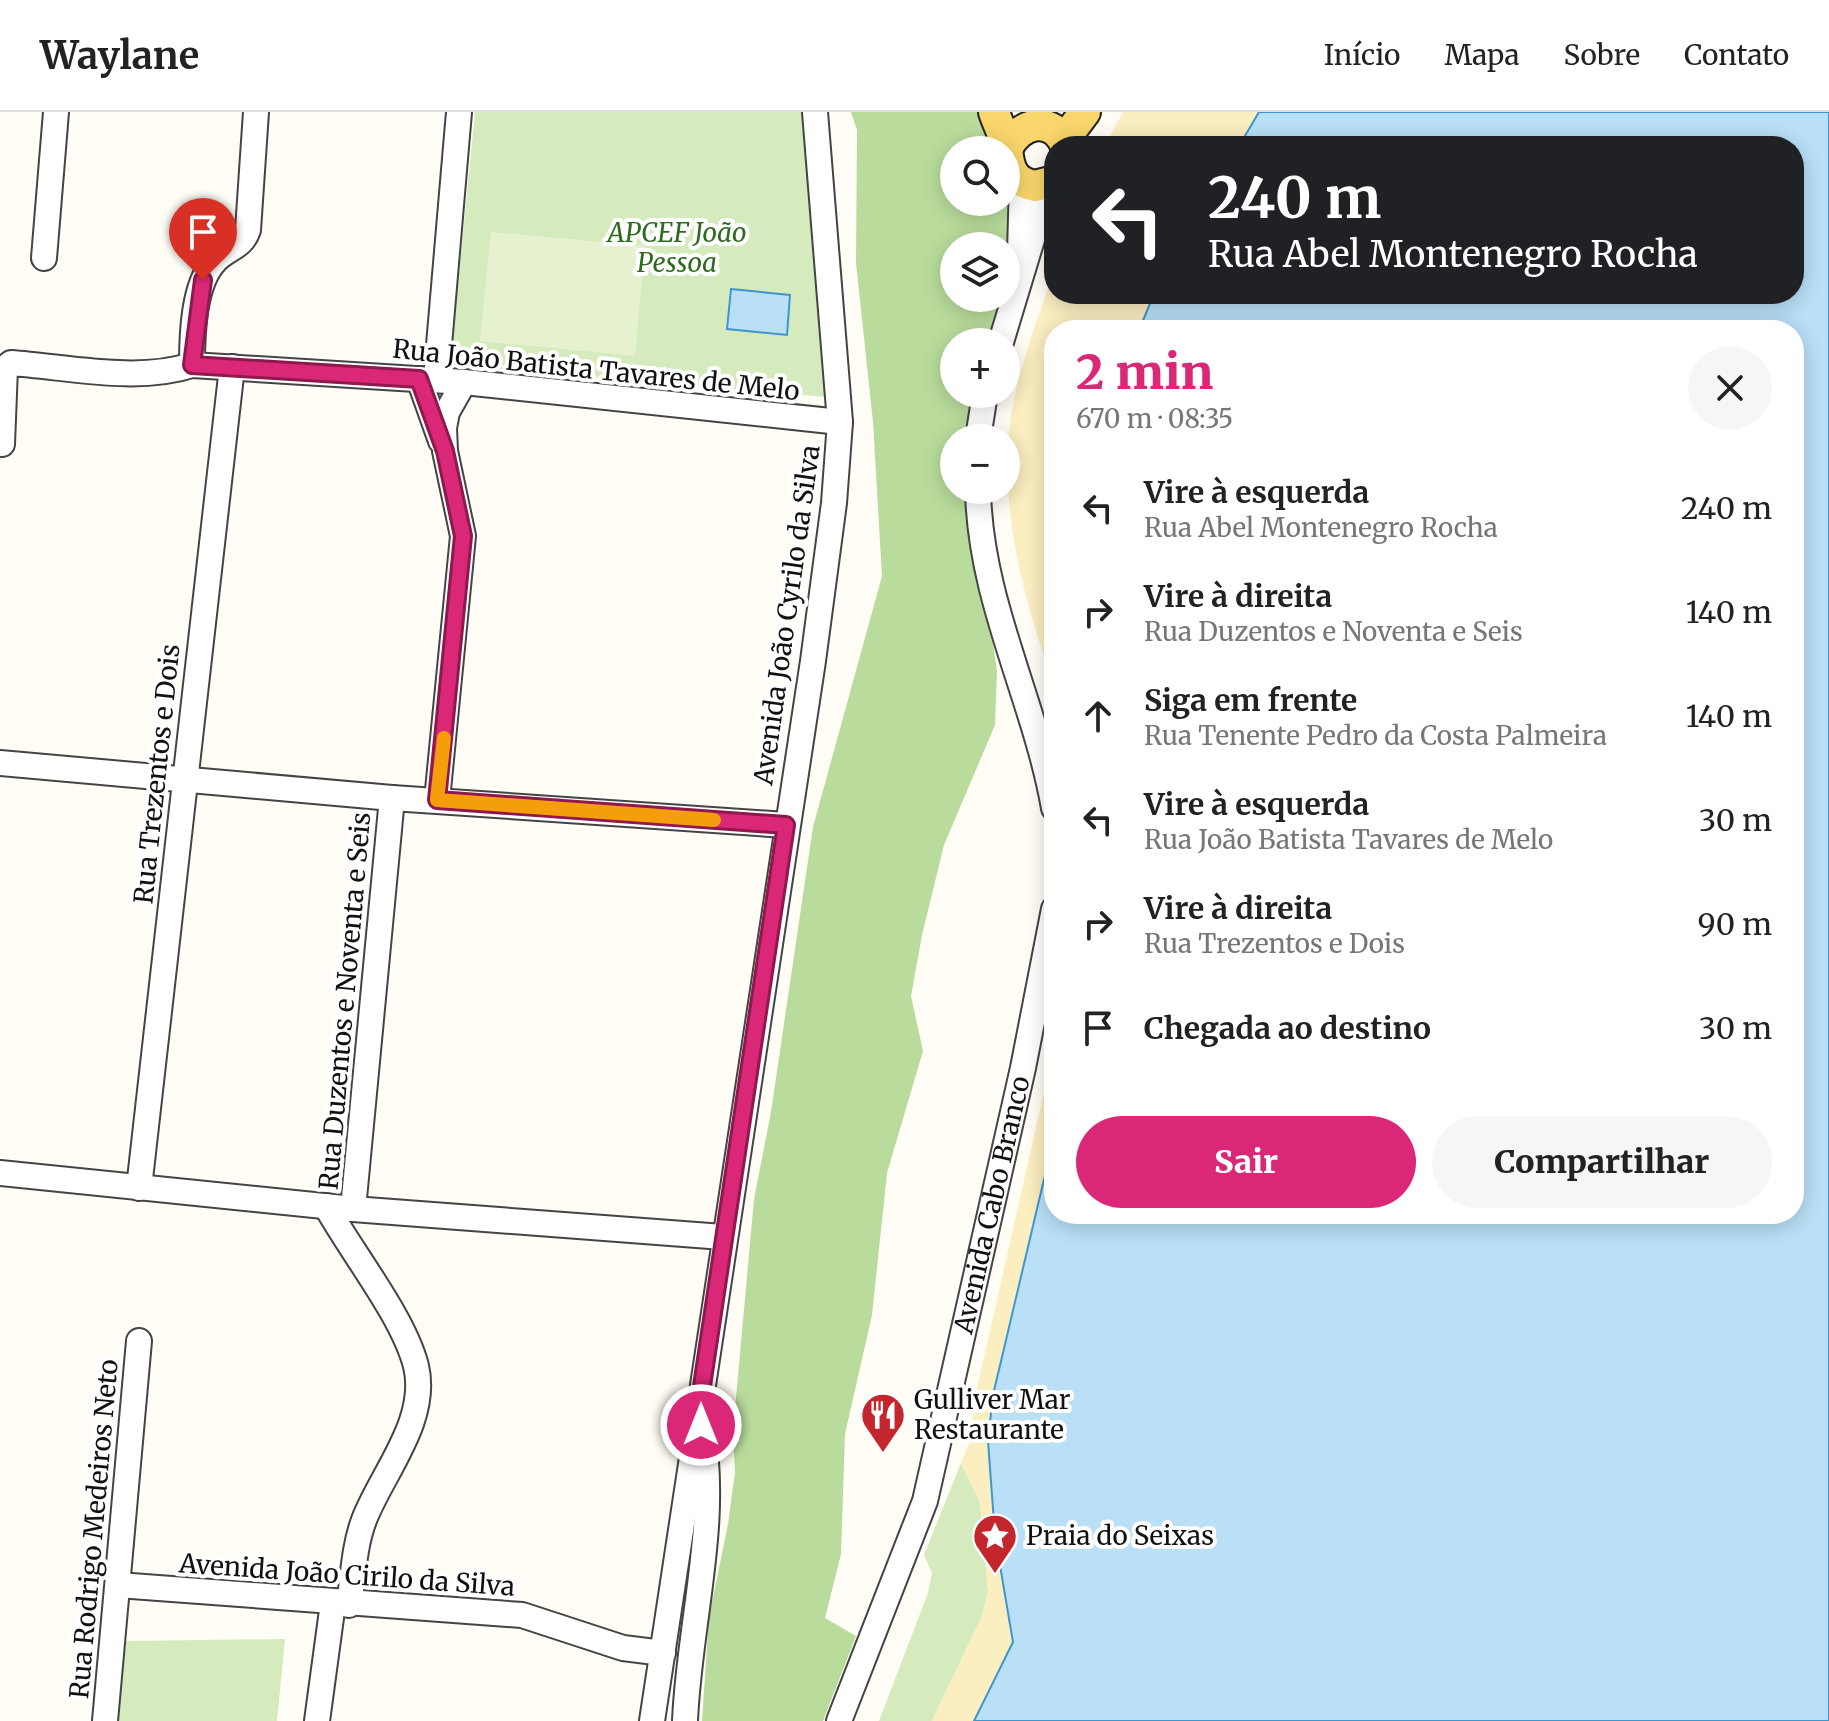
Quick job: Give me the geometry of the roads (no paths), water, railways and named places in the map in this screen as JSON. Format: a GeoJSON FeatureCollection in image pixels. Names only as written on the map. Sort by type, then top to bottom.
{"type":"FeatureCollection","features":[{"type":"Feature","properties":{"kind":"main road"},"geometry":{"type":"LineString","coordinates":[[994,112],[1002,136]]}},
{"type":"Feature","properties":{"kind":"main road"},"geometry":{"type":"LineString","coordinates":[[1070,136],[1085,112]]}},
{"type":"Feature","properties":{"kind":"main road"},"geometry":{"type":"LineString","coordinates":[[1013,136],[1031,118],[1053,129],[1059,136]]}},
{"type":"Feature","properties":{"kind":"main road"},"geometry":{"type":"LineString","coordinates":[[1020,179],[1035,186],[1044,184]]}},
{"type":"Feature","properties":{"kind":"street"},"geometry":{"type":"LineString","coordinates":[[44,258],[56,112]]}},
{"type":"Feature","properties":{"kind":"street"},"geometry":{"type":"LineString","coordinates":[[192,365],[203,280],[217,258],[240,244],[248,230],[256,112]]}},
{"type":"Feature","properties":{"kind":"street"},"geometry":{"type":"LineString","coordinates":[[437,800],[463,536],[428,379],[459,112]]}},
{"type":"Feature","properties":{"kind":"street","name":"Avenida João Cyrilo da Silva"},"geometry":{"type":"LineString","coordinates":[[652,1721],[830,534],[840,422],[815,112]]}},
{"type":"Feature","properties":{"kind":"street"},"geometry":{"type":"LineString","coordinates":[[1019,232],[1022,182]]}},
{"type":"Feature","properties":{"kind":"street"},"geometry":{"type":"LineString","coordinates":[[1020,278],[1044,204]]}},
{"type":"Feature","properties":{"kind":"street","name":"Rua João Batista Tavares de Melo"},"geometry":{"type":"LineString","coordinates":[[2,444],[5,368],[11,363],[142,372],[175,370],[192,365],[428,379],[840,422]]}},
{"type":"Feature","properties":{"kind":"street","name":"Rua Trezentos e Dois"},"geometry":{"type":"LineString","coordinates":[[139,1188],[232,367]]}},
{"type":"Feature","properties":{"kind":"street"},"geometry":{"type":"LineString","coordinates":[[445,451],[447,412],[464,382]]}},
{"type":"Feature","properties":{"kind":"street"},"geometry":{"type":"LineString","coordinates":[[979,504],[982,541],[1002,632],[1038,736],[1044,763]]}},
{"type":"Feature","properties":{"kind":"street"},"geometry":{"type":"LineString","coordinates":[[0,763],[392,798],[786,825]]}},
{"type":"Feature","properties":{"kind":"street","name":"Rua Duzentos e Noventa e Seis"},"geometry":{"type":"LineString","coordinates":[[353,1209],[392,798]]}},
{"type":"Feature","properties":{"kind":"street","name":"Avenida Cabo Branco"},"geometry":{"type":"LineString","coordinates":[[839,1721],[925,1501],[1023,1068],[1044,960]]}},
{"type":"Feature","properties":{"kind":"street","name":"Rua Duzentos e Noventa e Seis"},"geometry":{"type":"LineString","coordinates":[[0,1173],[353,1209],[723,1237]]}},
{"type":"Feature","properties":{"kind":"street"},"geometry":{"type":"LineString","coordinates":[[317,1721],[341,1604],[363,1523],[410,1424],[418,1395],[416,1367],[403,1335],[326,1206]]}},
{"type":"Feature","properties":{"kind":"street","name":"Rua Rodrigo Medeiros Neto"},"geometry":{"type":"LineString","coordinates":[[105,1721],[139,1341]]}},
{"type":"Feature","properties":{"kind":"street","name":"Avenida João Cyrilo da Silva"},"geometry":{"type":"LineString","coordinates":[[685,1721],[709,1483],[699,1408]]}},
{"type":"Feature","properties":{"kind":"street","name":"Avenida João Cirilo da Silva"},"geometry":{"type":"LineString","coordinates":[[118,1585],[341,1604],[522,1615],[623,1648],[663,1653]]}},
{"type":"Feature","properties":{"kind":"water"},"geometry":{"type":"Polygon","coordinates":[[[1259,112],[1829,112],[1829,1721],[974,1721],[1013,1642],[995,1536],[988,1441],[993,1395],[1044,1179],[1044,1224],[1804,1224],[1804,320],[1143,320],[1150,304],[1804,304],[1804,136],[1245,136],[1259,112]]]}},
{"type":"Feature","properties":{"kind":"water"},"geometry":{"type":"Polygon","coordinates":[[[731,289],[790,295],[787,335],[727,329],[731,289]]]}},
{"type":"Feature","properties":{"kind":"place","name":"Gulliver Mar Restaurante"},"geometry":{"type":"Point","coordinates":[883,1454]}},
{"type":"Feature","properties":{"kind":"place","name":"Praia do Seixas"},"geometry":{"type":"Point","coordinates":[995,1575]}},
{"type":"Feature","properties":{"kind":"park label","name":"APCEF João Pessoa"},"geometry":{"type":"Point","coordinates":[677,248]}}]}
